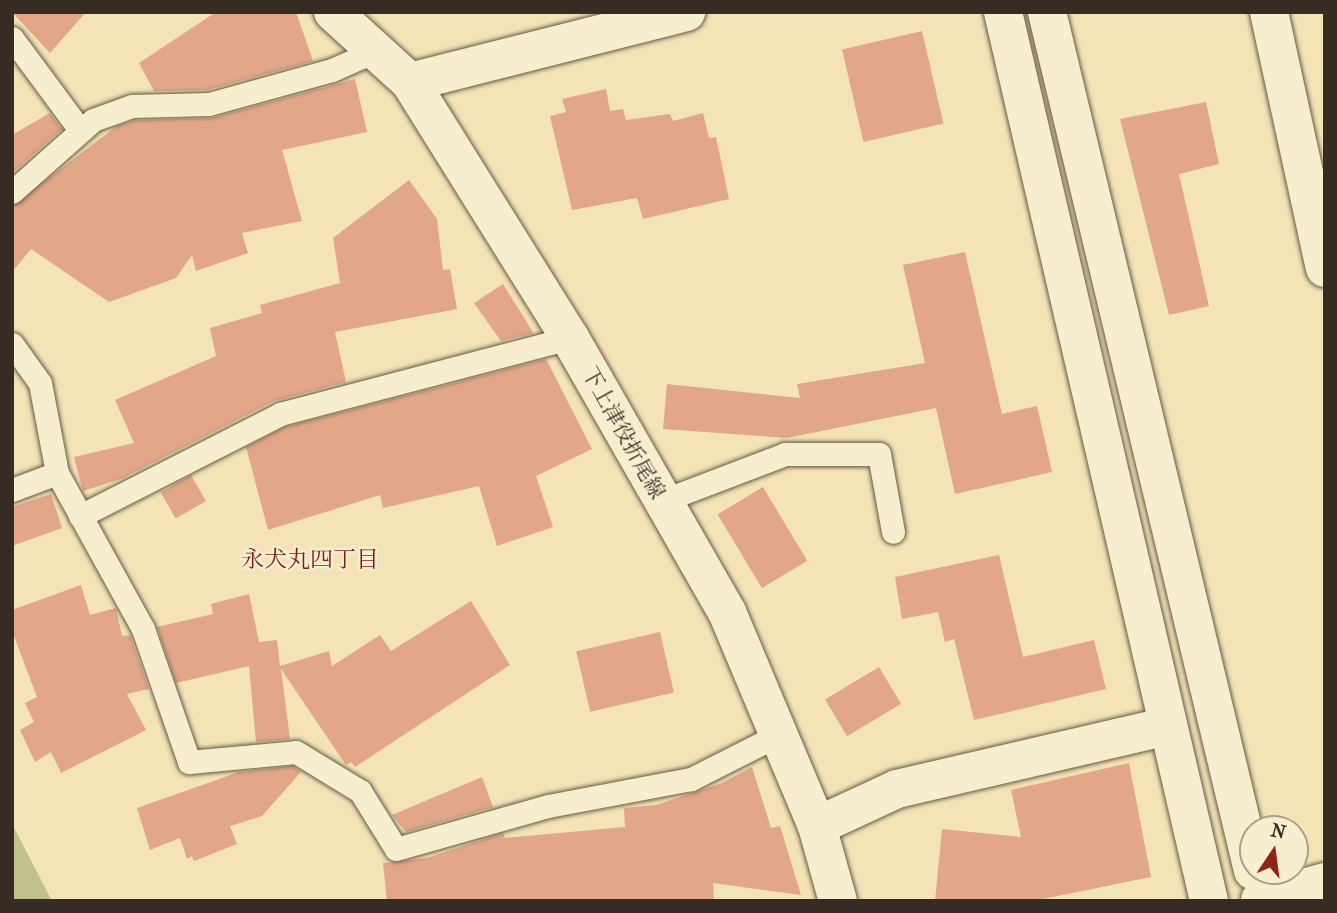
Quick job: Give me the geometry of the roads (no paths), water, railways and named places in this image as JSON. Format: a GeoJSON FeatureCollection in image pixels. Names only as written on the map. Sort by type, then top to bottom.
{"type":"FeatureCollection","features":[{"type":"Feature","properties":{"kind":"street","name":"下上津役折尾線"},"geometry":{"type":"LineString","coordinates":[[333,12],[410,82],[570,338],[727,612],[782,733],[817,825],[838,901]]}},
{"type":"Feature","properties":{"kind":"street"},"geometry":{"type":"LineString","coordinates":[[410,82],[686,12]]}},
{"type":"Feature","properties":{"kind":"street"},"geometry":{"type":"LineString","coordinates":[[1003,12],[1209,901]]}},
{"type":"Feature","properties":{"kind":"street"},"geometry":{"type":"LineString","coordinates":[[1047,12],[1257,886],[1325,882]]}},
{"type":"Feature","properties":{"kind":"street"},"geometry":{"type":"LineString","coordinates":[[1269,12],[1325,268]]}},
{"type":"Feature","properties":{"kind":"street"},"geometry":{"type":"LineString","coordinates":[[817,825],[897,789],[1167,726]]}},
{"type":"Feature","properties":{"kind":"lane"},"geometry":{"type":"LineString","coordinates":[[12,38],[80,130]]}},
{"type":"Feature","properties":{"kind":"lane"},"geometry":{"type":"LineString","coordinates":[[12,192],[80,130],[132,106],[209,104],[332,70],[374,51]]}},
{"type":"Feature","properties":{"kind":"lane"},"geometry":{"type":"LineString","coordinates":[[80,516],[280,414],[570,338]]}},
{"type":"Feature","properties":{"kind":"lane"},"geometry":{"type":"LineString","coordinates":[[12,344],[40,383],[57,474],[143,629],[189,762],[296,751],[360,791],[396,849],[548,806],[691,779],[782,733]]}},
{"type":"Feature","properties":{"kind":"lane"},"geometry":{"type":"LineString","coordinates":[[662,501],[785,454],[879,454],[893,532]]}},
{"type":"Feature","properties":{"kind":"lane"},"geometry":{"type":"LineString","coordinates":[[12,490],[57,474]]}},
{"type":"Feature","properties":{"kind":"district","name":"永犬丸四丁目"},"geometry":{"type":"Point","coordinates":[310,560]}}]}
